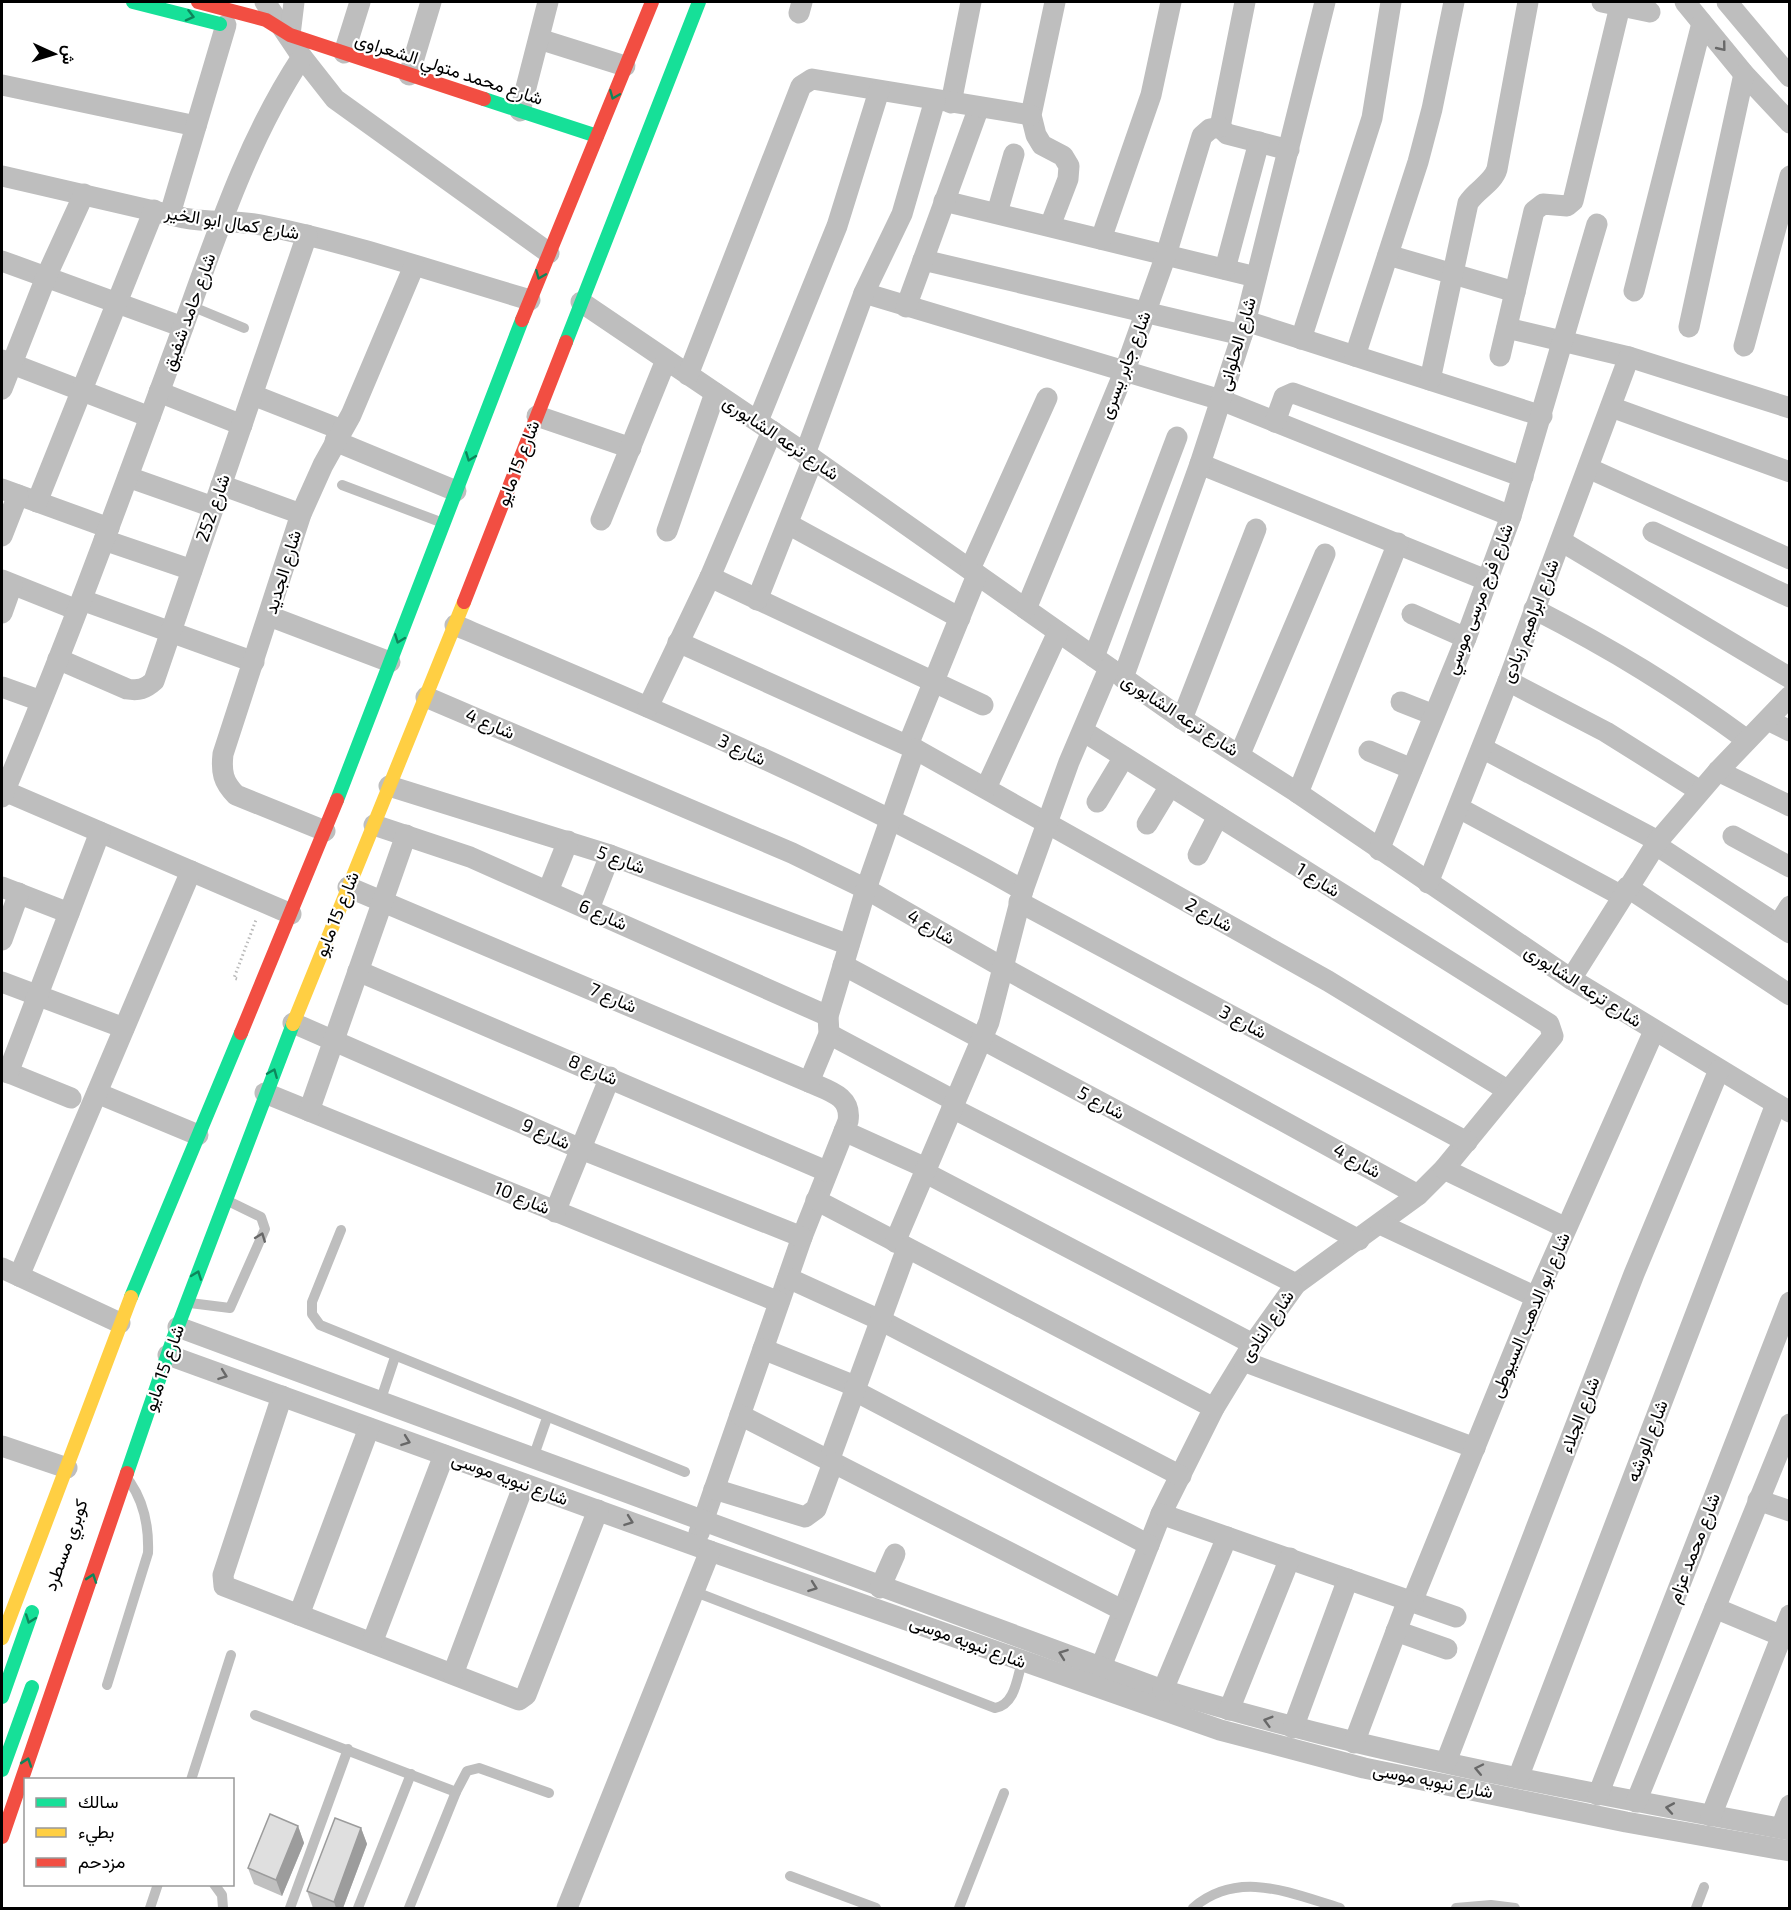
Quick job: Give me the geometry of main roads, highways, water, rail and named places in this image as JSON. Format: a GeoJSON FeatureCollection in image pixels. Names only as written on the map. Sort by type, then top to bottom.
{"type":"FeatureCollection","features":[{"type":"Feature","properties":{"kind":"main road"},"geometry":{"type":"LineString","coordinates":[[133,2],[231,27]]}},
{"type":"Feature","properties":{"kind":"main road","name":"شارع محمد متولي الشعراوى"},"geometry":{"type":"LineString","coordinates":[[198,2],[266,20],[290,35],[597,136]]}},
{"type":"Feature","properties":{"kind":"main road"},"geometry":{"type":"LineString","coordinates":[[2,1638],[120,1323],[325,831],[530,300],[652,2]]}},
{"type":"Feature","properties":{"kind":"main road","name":"شارع 15 مايو"},"geometry":{"type":"LineString","coordinates":[[2,1837],[173,1341],[265,1093],[455,625],[699,2]]}},
{"type":"Feature","properties":{"kind":"main road","name":"شارع محمد متولي الشعراوى"},"geometry":{"type":"LineString","coordinates":[[266,36],[290,35]]}},
{"type":"Feature","properties":{"kind":"main road"},"geometry":{"type":"LineString","coordinates":[[120,1323],[126,1334],[126,1353]]}},
{"type":"Feature","properties":{"kind":"main road"},"geometry":{"type":"LineString","coordinates":[[114,1467],[154,1358],[173,1341]]}},
{"type":"Feature","properties":{"kind":"main road","name":"كوبري مسطرد"},"geometry":{"type":"LineString","coordinates":[[2,1696],[38,1598]]}},
{"type":"Feature","properties":{"kind":"main road"},"geometry":{"type":"LineString","coordinates":[[2,1770],[38,1671]]}}]}
